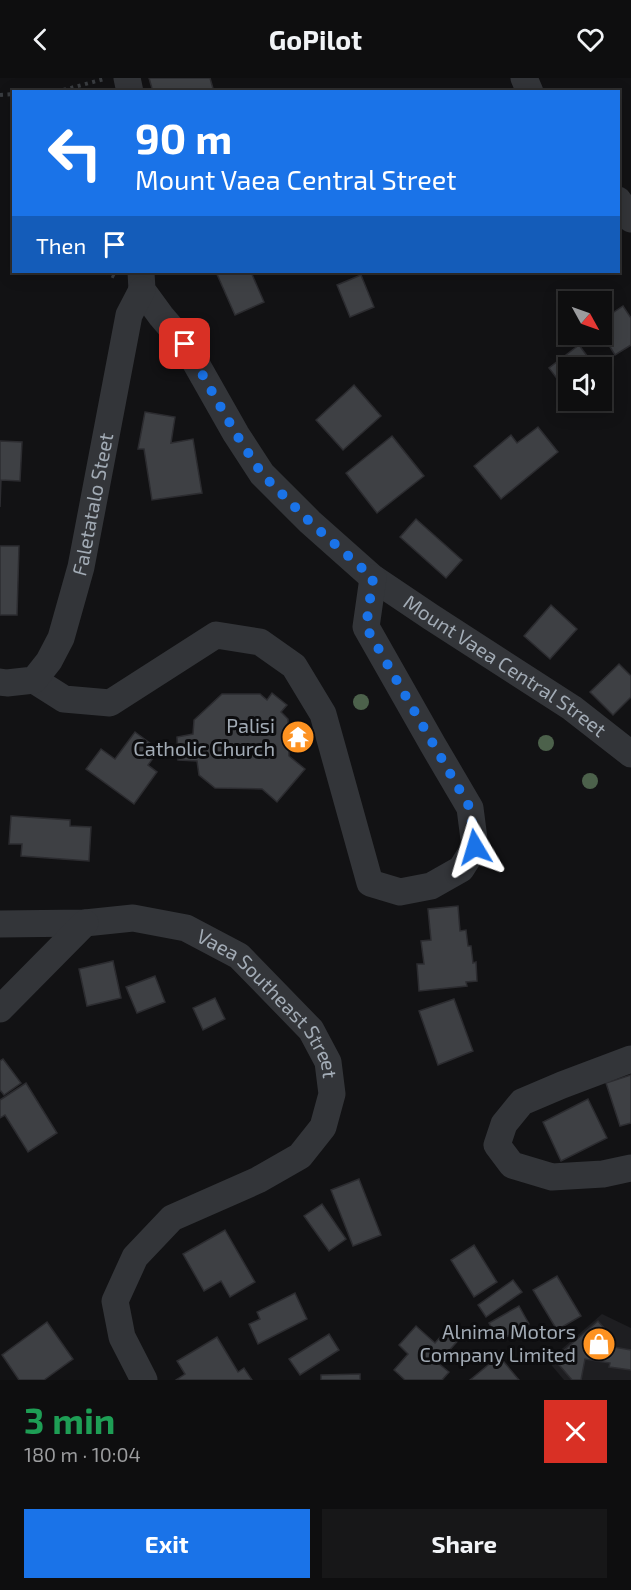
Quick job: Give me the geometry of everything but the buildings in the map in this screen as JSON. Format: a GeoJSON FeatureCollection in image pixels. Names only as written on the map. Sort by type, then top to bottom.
{"type":"FeatureCollection","features":[{"type":"Feature","properties":{"kind":"street"},"geometry":{"type":"LineString","coordinates":[[620,203],[631,219]]}},
{"type":"Feature","properties":{"kind":"street","name":"Mount Vaea Central Street"},"geometry":{"type":"LineString","coordinates":[[142,281],[161,316],[185,344],[236,434],[262,474],[310,522],[373,578],[572,708],[631,754]]}},
{"type":"Feature","properties":{"kind":"street","name":"Faletatalo Steet"},"geometry":{"type":"LineString","coordinates":[[34,680],[49,661],[61,638],[81,567],[129,315],[142,281]]}},
{"type":"Feature","properties":{"kind":"street"},"geometry":{"type":"LineString","coordinates":[[0,682],[34,680],[64,699],[110,703],[216,635],[260,642],[294,666],[323,714],[370,883],[400,892],[431,886],[461,869],[475,847],[470,808],[366,627],[373,578]]}},
{"type":"Feature","properties":{"kind":"street","name":"Vaea Southeast Street"},"geometry":{"type":"LineString","coordinates":[[0,924],[85,923],[134,918],[186,928],[238,956],[311,1030],[328,1062],[332,1094],[323,1127],[300,1156],[258,1180],[172,1218],[135,1257],[115,1301],[122,1337],[144,1380]]}},
{"type":"Feature","properties":{"kind":"street"},"geometry":{"type":"LineString","coordinates":[[0,1009],[85,923]]}},
{"type":"Feature","properties":{"kind":"street"},"geometry":{"type":"LineString","coordinates":[[631,1059],[522,1102],[504,1125],[497,1145],[512,1165],[552,1177],[603,1174],[631,1168]]}},
{"type":"Feature","properties":{"kind":"path"},"geometry":{"type":"LineString","coordinates":[[63,90],[107,78]]}},
{"type":"Feature","properties":{"kind":"shaded area","name":"Alnima Motors Company Limited"},"geometry":{"type":"Polygon","coordinates":[[[602,1314],[631,1328],[631,1380],[564,1380],[548,1361],[602,1314]]]}},
{"type":"Feature","properties":{"kind":"place","name":"Palisi Catholic Church"},"geometry":{"type":"Point","coordinates":[298,737]}},
{"type":"Feature","properties":{"kind":"place","name":"Alnima Motors Company Limited"},"geometry":{"type":"Point","coordinates":[599,1344]}},
{"type":"Feature","properties":{"kind":"route"},"geometry":{"type":"LineString","coordinates":[[185,344],[236,434],[262,474],[310,522],[373,578],[366,627],[470,808],[475,847]]}}]}
